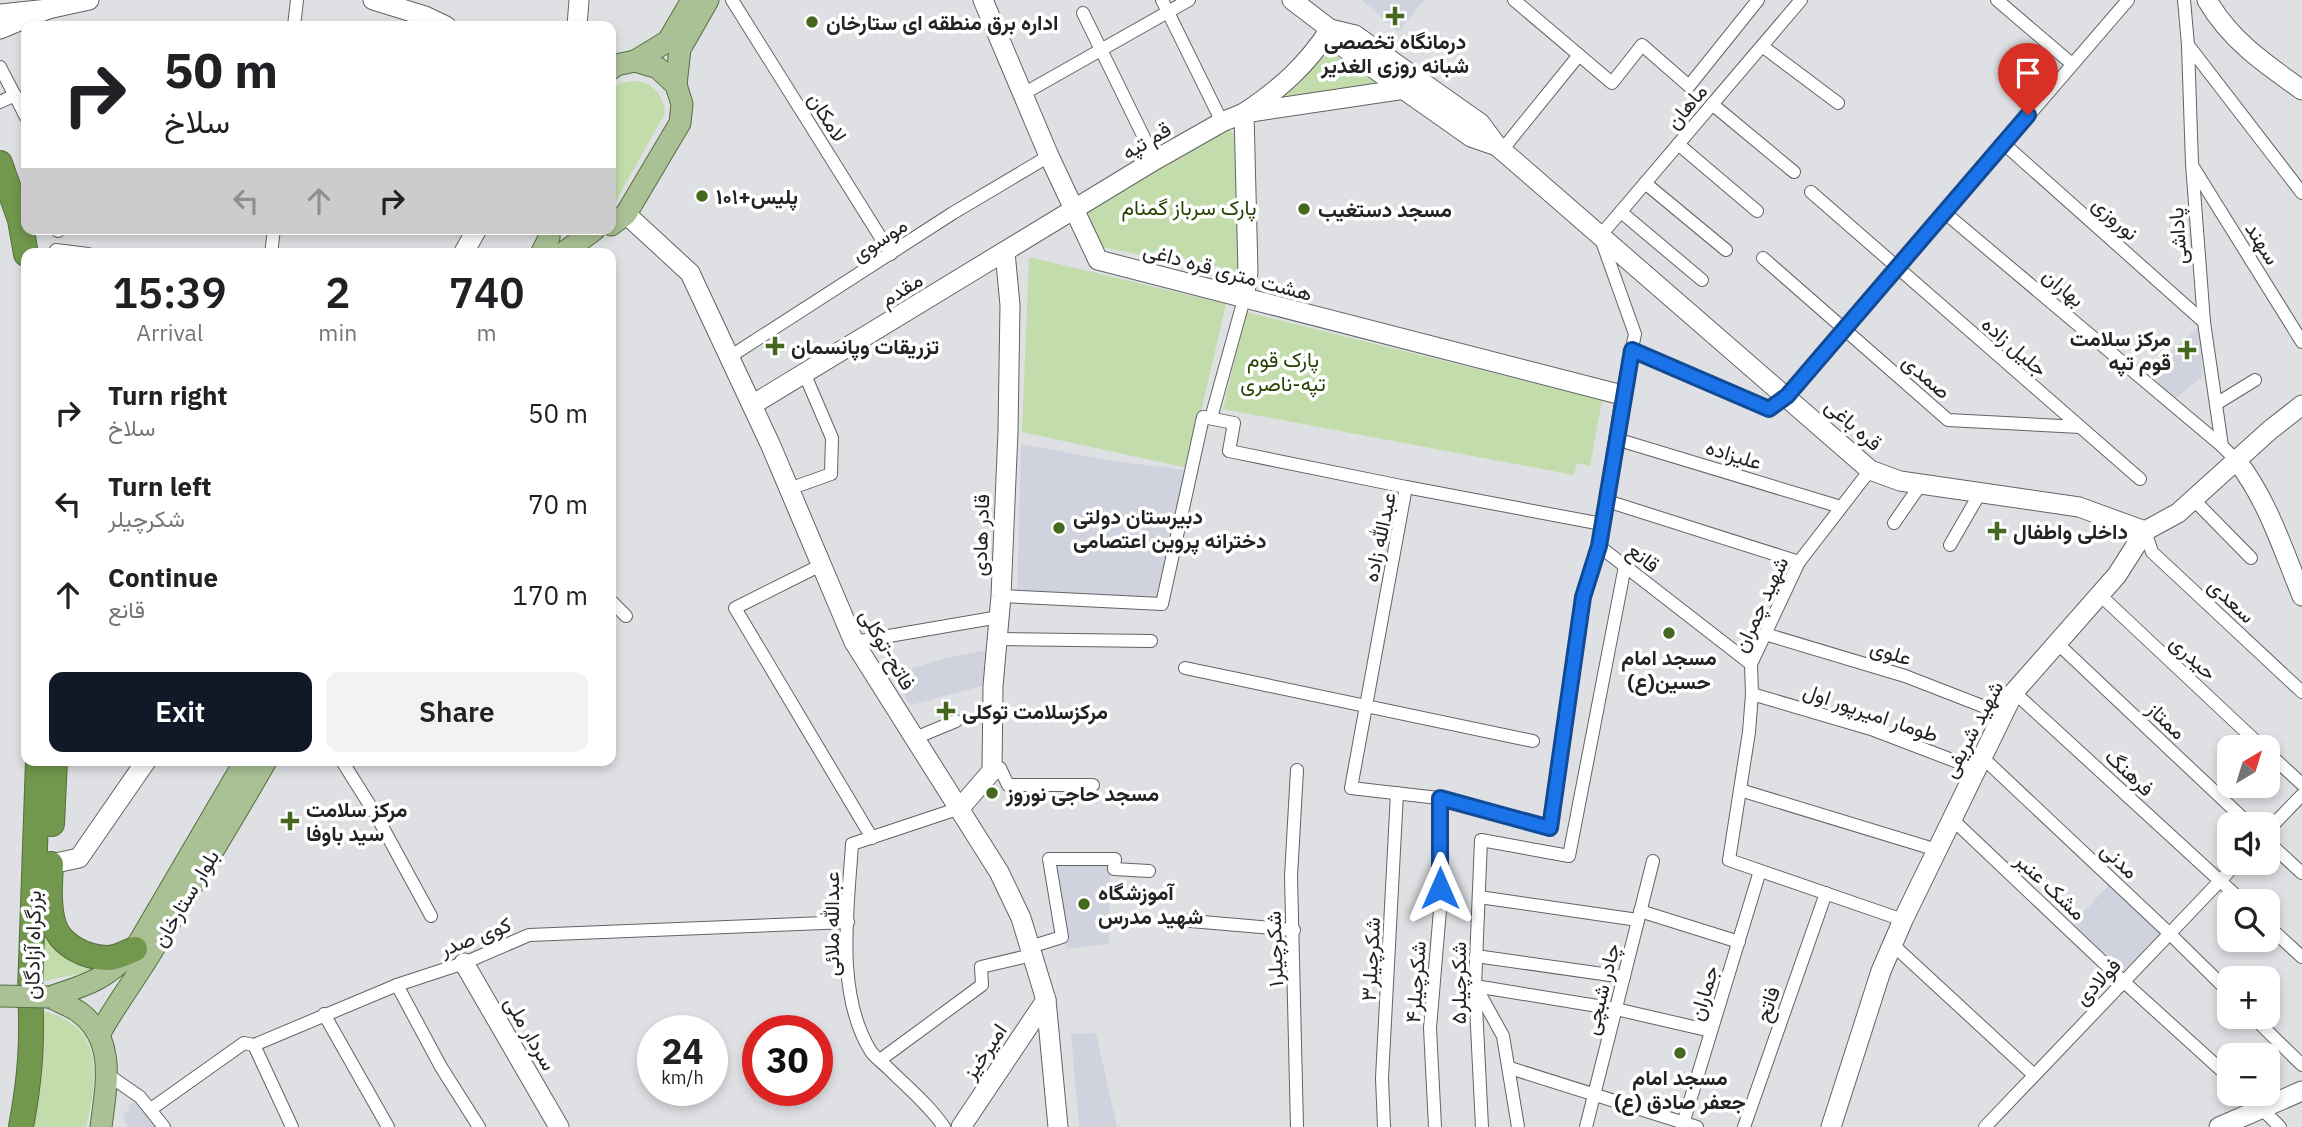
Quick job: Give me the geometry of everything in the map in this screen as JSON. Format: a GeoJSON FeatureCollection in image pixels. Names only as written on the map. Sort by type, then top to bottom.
{"type":"FeatureCollection","features":[{"type":"Feature","properties":{"kind":"highway"},"geometry":{"type":"LineString","coordinates":[[0,163],[21,226]]}},
{"type":"Feature","properties":{"kind":"highway","name":"بزرگراه آزادگان"},"geometry":{"type":"LineString","coordinates":[[21,1127],[30,1078],[33,1028],[40,994],[37,766]]}},
{"type":"Feature","properties":{"kind":"highway"},"geometry":{"type":"LineString","coordinates":[[55,766],[50,897],[54,925],[65,943],[88,954],[110,958],[135,949]]}},
{"type":"Feature","properties":{"kind":"highway"},"geometry":{"type":"LineString","coordinates":[[4,1127],[40,994]]}},
{"type":"Feature","properties":{"kind":"main road"},"geometry":{"type":"LineString","coordinates":[[616,65],[635,61],[668,41],[692,0]]}},
{"type":"Feature","properties":{"kind":"main road"},"geometry":{"type":"LineString","coordinates":[[618,220],[680,124],[682,104],[676,85],[680,49],[708,0]]}},
{"type":"Feature","properties":{"kind":"main road"},"geometry":{"type":"LineString","coordinates":[[635,61],[658,68],[676,85]]}},
{"type":"Feature","properties":{"kind":"main road"},"geometry":{"type":"LineString","coordinates":[[570,248],[586,235]]}},
{"type":"Feature","properties":{"kind":"main road","name":"بلوار ستارخان"},"geometry":{"type":"LineString","coordinates":[[40,994],[96,982],[117,967],[135,949],[242,766]]}},
{"type":"Feature","properties":{"kind":"main road","name":"بلوار ستارخان"},"geometry":{"type":"LineString","coordinates":[[100,1033],[214,851],[263,766]]}},
{"type":"Feature","properties":{"kind":"main road"},"geometry":{"type":"LineString","coordinates":[[0,996],[40,994],[79,1011],[100,1033],[107,1074],[101,1127]]}},
{"type":"Feature","properties":{"kind":"street"},"geometry":{"type":"LineString","coordinates":[[0,14],[48,9],[89,0]]}},
{"type":"Feature","properties":{"kind":"street"},"geometry":{"type":"LineString","coordinates":[[295,21],[297,0]]}},
{"type":"Feature","properties":{"kind":"street"},"geometry":{"type":"LineString","coordinates":[[373,0],[436,21]]}},
{"type":"Feature","properties":{"kind":"street"},"geometry":{"type":"LineString","coordinates":[[577,21],[579,0]]}},
{"type":"Feature","properties":{"kind":"street","name":"لامکان"},"geometry":{"type":"LineString","coordinates":[[733,0],[891,254]]}},
{"type":"Feature","properties":{"kind":"street","name":"هشت متری قره داغی"},"geometry":{"type":"LineString","coordinates":[[982,0],[1049,156],[1098,260],[1622,395]]}},
{"type":"Feature","properties":{"kind":"street"},"geometry":{"type":"LineString","coordinates":[[1023,94],[1101,50],[1165,6],[1189,0]]}},
{"type":"Feature","properties":{"kind":"street"},"geometry":{"type":"LineString","coordinates":[[1292,0],[1330,29],[1346,49],[1471,137],[1500,148]]}},
{"type":"Feature","properties":{"kind":"street"},"geometry":{"type":"LineString","coordinates":[[1514,0],[1612,83],[1642,45],[1689,86],[1758,0]]}},
{"type":"Feature","properties":{"kind":"street","name":"ماهان"},"geometry":{"type":"LineString","coordinates":[[1600,236],[1801,0]]}},
{"type":"Feature","properties":{"kind":"street"},"geometry":{"type":"LineString","coordinates":[[1997,0],[2072,65]]}},
{"type":"Feature","properties":{"kind":"street","name":"پاداشی"},"geometry":{"type":"LineString","coordinates":[[2184,0],[2192,164],[2204,321],[2222,446]]}},
{"type":"Feature","properties":{"kind":"street"},"geometry":{"type":"LineString","coordinates":[[2207,0],[2218,19],[2250,53],[2302,90]]}},
{"type":"Feature","properties":{"kind":"street"},"geometry":{"type":"LineString","coordinates":[[1632,350],[1769,409],[1787,396],[2124,2]]}},
{"type":"Feature","properties":{"kind":"street"},"geometry":{"type":"LineString","coordinates":[[1165,6],[1222,122]]}},
{"type":"Feature","properties":{"kind":"street"},"geometry":{"type":"LineString","coordinates":[[0,29],[48,9]]}},
{"type":"Feature","properties":{"kind":"street"},"geometry":{"type":"LineString","coordinates":[[1083,12],[1155,160]]}},
{"type":"Feature","properties":{"kind":"street"},"geometry":{"type":"LineString","coordinates":[[1330,29],[1355,35],[1480,122],[1500,148]]}},
{"type":"Feature","properties":{"kind":"street","name":"قم تپه"},"geometry":{"type":"LineString","coordinates":[[1074,211],[1155,160],[1222,122],[1244,113],[1273,93],[1314,55],[1330,29]]}},
{"type":"Feature","properties":{"kind":"street"},"geometry":{"type":"LineString","coordinates":[[2188,45],[2302,193]]}},
{"type":"Feature","properties":{"kind":"street"},"geometry":{"type":"LineString","coordinates":[[1762,46],[1838,103]]}},
{"type":"Feature","properties":{"kind":"street"},"geometry":{"type":"LineString","coordinates":[[1500,148],[1579,55]]}},
{"type":"Feature","properties":{"kind":"street"},"geometry":{"type":"LineString","coordinates":[[0,67],[21,107]]}},
{"type":"Feature","properties":{"kind":"street","name":"قم تپه"},"geometry":{"type":"LineString","coordinates":[[1244,113],[1405,89]]}},
{"type":"Feature","properties":{"kind":"street"},"geometry":{"type":"LineString","coordinates":[[0,102],[15,95]]}},
{"type":"Feature","properties":{"kind":"street"},"geometry":{"type":"LineString","coordinates":[[1712,104],[1794,172]]}},
{"type":"Feature","properties":{"kind":"street"},"geometry":{"type":"LineString","coordinates":[[1211,418],[1244,299],[1248,272],[1244,113]]}},
{"type":"Feature","properties":{"kind":"street"},"geometry":{"type":"LineString","coordinates":[[1678,144],[1757,211]]}},
{"type":"Feature","properties":{"kind":"street","name":"نوروزی"},"geometry":{"type":"LineString","coordinates":[[2003,144],[2204,321]]}},
{"type":"Feature","properties":{"kind":"street","name":"قره باغی"},"geometry":{"type":"LineString","coordinates":[[1500,148],[1870,470],[1900,481],[2079,506],[2145,531]]}},
{"type":"Feature","properties":{"kind":"street","name":"موسوی"},"geometry":{"type":"LineString","coordinates":[[731,356],[1049,156]]}},
{"type":"Feature","properties":{"kind":"street","name":"سهند"},"geometry":{"type":"LineString","coordinates":[[2192,164],[2302,342]]}},
{"type":"Feature","properties":{"kind":"street"},"geometry":{"type":"LineString","coordinates":[[1645,183],[1726,250]]}},
{"type":"Feature","properties":{"kind":"street","name":"جلیل زاده"},"geometry":{"type":"LineString","coordinates":[[1811,192],[2140,479]]}},
{"type":"Feature","properties":{"kind":"street","name":"مقدم"},"geometry":{"type":"LineString","coordinates":[[752,405],[1074,211]]}},
{"type":"Feature","properties":{"kind":"street"},"geometry":{"type":"LineString","coordinates":[[1621,212],[1702,281]]}},
{"type":"Feature","properties":{"kind":"street","name":"بهاران"},"geometry":{"type":"LineString","coordinates":[[1944,212],[2222,446]]}},
{"type":"Feature","properties":{"kind":"street","name":"فاتح-توکلی"},"geometry":{"type":"LineString","coordinates":[[618,220],[690,273],[731,356],[853,642],[999,872],[1021,918],[1046,1000],[1058,1127]]}},
{"type":"Feature","properties":{"kind":"street","name":"قانع"},"geometry":{"type":"LineString","coordinates":[[1600,236],[1635,334],[1622,395],[1599,546],[1751,664]]}},
{"type":"Feature","properties":{"kind":"street","name":"قادر هادی"},"geometry":{"type":"LineString","coordinates":[[992,771],[993,686],[1000,596],[1010,305],[1005,252]]}},
{"type":"Feature","properties":{"kind":"street","name":"صمدی"},"geometry":{"type":"LineString","coordinates":[[1763,258],[1948,420],[2080,428]]}},
{"type":"Feature","properties":{"kind":"street"},"geometry":{"type":"LineString","coordinates":[[789,489],[831,474],[832,438],[805,375]]}},
{"type":"Feature","properties":{"kind":"street"},"geometry":{"type":"LineString","coordinates":[[2216,404],[2255,380]]}},
{"type":"Feature","properties":{"kind":"street","name":"شهید شریفى"},"geometry":{"type":"LineString","coordinates":[[1831,1127],[1892,944],[2014,692],[2117,575],[2145,531],[2178,513],[2302,405]]}},
{"type":"Feature","properties":{"kind":"street"},"geometry":{"type":"LineString","coordinates":[[1000,596],[1162,604],[1203,417],[1234,424],[1229,451],[1406,487]]}},
{"type":"Feature","properties":{"kind":"street","name":"علیزاده"},"geometry":{"type":"LineString","coordinates":[[1616,439],[1840,507]]}},
{"type":"Feature","properties":{"kind":"street"},"geometry":{"type":"LineString","coordinates":[[2222,446],[2250,478],[2265,506],[2301,592]]}},
{"type":"Feature","properties":{"kind":"street","name":"شهید چمران"},"geometry":{"type":"LineString","coordinates":[[1760,871],[1729,860],[1752,694],[1751,664],[1799,562],[1870,470]]}},
{"type":"Feature","properties":{"kind":"street"},"geometry":{"type":"LineString","coordinates":[[1894,523],[1921,484]]}},
{"type":"Feature","properties":{"kind":"street","name":"عبدالله زاده"},"geometry":{"type":"LineString","coordinates":[[1397,793],[1351,788],[1406,487],[1602,524]]}},
{"type":"Feature","properties":{"kind":"street"},"geometry":{"type":"LineString","coordinates":[[1950,545],[1980,493]]}},
{"type":"Feature","properties":{"kind":"street"},"geometry":{"type":"LineString","coordinates":[[2193,499],[2251,558]]}},
{"type":"Feature","properties":{"kind":"street"},"geometry":{"type":"LineString","coordinates":[[1607,501],[1799,562]]}},
{"type":"Feature","properties":{"kind":"street","name":"سعدی"},"geometry":{"type":"LineString","coordinates":[[2145,531],[2152,552],[2302,692]]}},
{"type":"Feature","properties":{"kind":"street"},"geometry":{"type":"LineString","coordinates":[[1397,793],[1440,798],[1550,828],[1583,597],[1599,546]]}},
{"type":"Feature","properties":{"kind":"street"},"geometry":{"type":"LineString","coordinates":[[821,565],[735,608],[873,838]]}},
{"type":"Feature","properties":{"kind":"street","name":"شکرچیلر۵"},"geometry":{"type":"LineString","coordinates":[[1482,1127],[1475,986],[1481,839],[1569,856],[1625,566]]}},
{"type":"Feature","properties":{"kind":"street","name":"حیدری"},"geometry":{"type":"LineString","coordinates":[[2099,595],[2249,735]]}},
{"type":"Feature","properties":{"kind":"street"},"geometry":{"type":"LineString","coordinates":[[616,606],[626,616]]}},
{"type":"Feature","properties":{"kind":"street"},"geometry":{"type":"LineString","coordinates":[[853,642],[999,617]]}},
{"type":"Feature","properties":{"kind":"street","name":"علوی"},"geometry":{"type":"LineString","coordinates":[[1766,634],[1905,676],[2003,714]]}},
{"type":"Feature","properties":{"kind":"street"},"geometry":{"type":"LineString","coordinates":[[997,639],[1151,641]]}},
{"type":"Feature","properties":{"kind":"street","name":"ممتاز"},"geometry":{"type":"LineString","coordinates":[[2057,643],[2236,812]]}},
{"type":"Feature","properties":{"kind":"street"},"geometry":{"type":"LineString","coordinates":[[1185,668],[1533,741]]}},
{"type":"Feature","properties":{"kind":"street","name":"فرهنگ"},"geometry":{"type":"LineString","coordinates":[[2014,692],[2229,889]]}},
{"type":"Feature","properties":{"kind":"street","name":"طومار امیرپور اول"},"geometry":{"type":"LineString","coordinates":[[1752,694],[1979,763]]}},
{"type":"Feature","properties":{"kind":"street"},"geometry":{"type":"LineString","coordinates":[[915,738],[956,721]]}},
{"type":"Feature","properties":{"kind":"street","name":"مدنی"},"geometry":{"type":"LineString","coordinates":[[1979,763],[2169,933],[2217,980]]}},
{"type":"Feature","properties":{"kind":"street"},"geometry":{"type":"LineString","coordinates":[[2280,764],[2302,785]]}},
{"type":"Feature","properties":{"kind":"street"},"geometry":{"type":"LineString","coordinates":[[51,864],[79,858],[143,766]]}},
{"type":"Feature","properties":{"kind":"street"},"geometry":{"type":"LineString","coordinates":[[345,766],[376,815],[431,916]]}},
{"type":"Feature","properties":{"kind":"street"},"geometry":{"type":"LineString","coordinates":[[960,808],[992,771],[1000,768],[1008,785],[1093,785]]}},
{"type":"Feature","properties":{"kind":"street","name":"شکرچیلر۱"},"geometry":{"type":"LineString","coordinates":[[1297,770],[1291,876],[1297,1127]]}},
{"type":"Feature","properties":{"kind":"street"},"geometry":{"type":"LineString","coordinates":[[1740,790],[1937,850]]}},
{"type":"Feature","properties":{"kind":"street","name":"شکرچیلر۳"},"geometry":{"type":"LineString","coordinates":[[1384,1127],[1382,1077],[1397,793]]}},
{"type":"Feature","properties":{"kind":"street"},"geometry":{"type":"LineString","coordinates":[[2280,818],[2302,795]]}},
{"type":"Feature","properties":{"kind":"street","name":"شکرچیلر۴"},"geometry":{"type":"LineString","coordinates":[[1435,1127],[1430,1028],[1440,910],[1440,798]]}},
{"type":"Feature","properties":{"kind":"street","name":"عبدالله ملائی"},"geometry":{"type":"LineString","coordinates":[[944,1127],[935,1114],[871,1052],[855,1017],[846,962],[848,922],[852,844],[960,808]]}},
{"type":"Feature","properties":{"kind":"street","name":"مشک عنبر"},"geometry":{"type":"LineString","coordinates":[[1952,819],[2217,1066]]}},
{"type":"Feature","properties":{"kind":"street"},"geometry":{"type":"LineString","coordinates":[[2280,853],[2302,873]]}},
{"type":"Feature","properties":{"kind":"street"},"geometry":{"type":"LineString","coordinates":[[880,1060],[982,985],[981,967],[1031,951],[1062,937],[1049,859],[1115,859],[1114,869],[1149,871]]}},
{"type":"Feature","properties":{"kind":"street","name":"چادر شبچی"},"geometry":{"type":"LineString","coordinates":[[1586,1127],[1653,861]]}},
{"type":"Feature","properties":{"kind":"street"},"geometry":{"type":"LineString","coordinates":[[1760,871],[1903,920]]}},
{"type":"Feature","properties":{"kind":"street","name":"جماران"},"geometry":{"type":"LineString","coordinates":[[1683,1125],[1760,871]]}},
{"type":"Feature","properties":{"kind":"street","name":"فولادی"},"geometry":{"type":"LineString","coordinates":[[1985,1127],[2226,875]]}},
{"type":"Feature","properties":{"kind":"street","name":"فاتح"},"geometry":{"type":"LineString","coordinates":[[1744,1127],[1826,893]]}},
{"type":"Feature","properties":{"kind":"street"},"geometry":{"type":"LineString","coordinates":[[1479,897],[1639,916],[1739,942]]}},
{"type":"Feature","properties":{"kind":"street"},"geometry":{"type":"LineString","coordinates":[[1179,920],[1294,930]]}},
{"type":"Feature","properties":{"kind":"street","name":"کوی صدر"},"geometry":{"type":"LineString","coordinates":[[151,1109],[244,1044],[254,1045],[324,1014],[530,935],[848,922]]}},
{"type":"Feature","properties":{"kind":"street"},"geometry":{"type":"LineString","coordinates":[[2280,937],[2302,957]]}},
{"type":"Feature","properties":{"kind":"street"},"geometry":{"type":"LineString","coordinates":[[1892,944],[2034,1075]]}},
{"type":"Feature","properties":{"kind":"street"},"geometry":{"type":"LineString","coordinates":[[1476,956],[1624,978]]}},
{"type":"Feature","properties":{"kind":"street","name":"سردار ملی"},"geometry":{"type":"LineString","coordinates":[[464,962],[559,1127]]}},
{"type":"Feature","properties":{"kind":"street"},"geometry":{"type":"LineString","coordinates":[[397,985],[441,1067],[479,1127]]}},
{"type":"Feature","properties":{"kind":"street"},"geometry":{"type":"LineString","coordinates":[[1475,986],[1616,1009],[1711,1031]]}},
{"type":"Feature","properties":{"kind":"street"},"geometry":{"type":"LineString","coordinates":[[1475,986],[1503,1036],[1518,1127]]}},
{"type":"Feature","properties":{"kind":"street","name":"امیرخیز"},"geometry":{"type":"LineString","coordinates":[[961,1127],[1046,1000]]}},
{"type":"Feature","properties":{"kind":"street"},"geometry":{"type":"LineString","coordinates":[[324,1014],[388,1127]]}},
{"type":"Feature","properties":{"kind":"street"},"geometry":{"type":"LineString","coordinates":[[2265,1029],[2302,1066]]}},
{"type":"Feature","properties":{"kind":"street"},"geometry":{"type":"LineString","coordinates":[[254,1045],[292,1127]]}},
{"type":"Feature","properties":{"kind":"street"},"geometry":{"type":"LineString","coordinates":[[1510,1068],[1683,1125],[1698,1127]]}},
{"type":"Feature","properties":{"kind":"street"},"geometry":{"type":"LineString","coordinates":[[107,1074],[140,1097],[163,1127]]}},
{"type":"Feature","properties":{"kind":"street"},"geometry":{"type":"LineString","coordinates":[[2220,1127],[2302,1091]]}},
{"type":"Feature","properties":{"kind":"street"},"geometry":{"type":"LineString","coordinates":[[2261,1106],[2280,1127]]}},
{"type":"Feature","properties":{"kind":"shaded area","name":"درمانگاه تخصصی شبانه روزی الغدیر"},"geometry":{"type":"Polygon","coordinates":[[[1362,0],[1424,0],[1398,32],[1362,0]]]}},
{"type":"Feature","properties":{"kind":"shaded area","name":"مرکز سلامت قوم تپه"},"geometry":{"type":"Polygon","coordinates":[[[2198,327],[2203,376],[2174,400],[2149,372],[2198,327]]]}},
{"type":"Feature","properties":{"kind":"shaded area"},"geometry":{"type":"Polygon","coordinates":[[[1021,444],[1112,461],[1187,470],[1159,600],[1017,595],[1021,444]]]}},
{"type":"Feature","properties":{"kind":"shaded area"},"geometry":{"type":"Polygon","coordinates":[[[987,650],[986,685],[911,705],[892,675],[942,659],[987,650]]]}},
{"type":"Feature","properties":{"kind":"shaded area","name":"آموزشگاه شهید مدرس"},"geometry":{"type":"Polygon","coordinates":[[[1110,862],[1109,944],[1066,949],[1053,864],[1110,862]]]}},
{"type":"Feature","properties":{"kind":"shaded area"},"geometry":{"type":"Polygon","coordinates":[[[2112,881],[2166,933],[2126,975],[2073,924],[2112,881]]]}},
{"type":"Feature","properties":{"kind":"shaded area"},"geometry":{"type":"Polygon","coordinates":[[[1096,1033],[1117,1127],[1079,1127],[1071,1034],[1096,1033]]]}},
{"type":"Feature","properties":{"kind":"shaded area"},"geometry":{"type":"Polygon","coordinates":[[[140,1097],[160,1127],[127,1127],[123,1114],[130,1110],[128,1106],[140,1097]]]}},
{"type":"Feature","properties":{"kind":"green space"},"geometry":{"type":"Polygon","coordinates":[[[1330,51],[1379,85],[1279,102],[1330,51]]]}},
{"type":"Feature","properties":{"kind":"green space"},"geometry":{"type":"Polygon","coordinates":[[[632,81],[651,86],[662,100],[665,113],[616,201],[616,86],[632,81]]]}},
{"type":"Feature","properties":{"kind":"green space","name":"پارک سرباز گمنام"},"geometry":{"type":"Polygon","coordinates":[[[1228,127],[1241,145],[1241,272],[1154,251],[1145,256],[1103,247],[1086,213],[1074,211],[1228,127]]]}},
{"type":"Feature","properties":{"kind":"green space","name":"پارک قوم تپه-ناصری"},"geometry":{"type":"Polygon","coordinates":[[[1029,257],[1226,304],[1188,468],[1022,432],[1029,257]]]}},
{"type":"Feature","properties":{"kind":"green space","name":"پارک قوم تپه-ناصری"},"geometry":{"type":"Polygon","coordinates":[[[1246,312],[1602,400],[1590,466],[1577,463],[1574,475],[1223,409],[1246,312]]]}},
{"type":"Feature","properties":{"kind":"green space"},"geometry":{"type":"Polygon","coordinates":[[[41,915],[102,969],[44,981],[41,915]]]}},
{"type":"Feature","properties":{"kind":"green space"},"geometry":{"type":"Polygon","coordinates":[[[38,1010],[60,1017],[75,1026],[86,1039],[94,1070],[86,1127],[25,1127],[38,1010]]]}},
{"type":"Feature","properties":{"kind":"place","name":"درمانگاه تخصصی شبانه روزی الغدیر"},"geometry":{"type":"Point","coordinates":[1395,16]}},
{"type":"Feature","properties":{"kind":"place","name":"اداره برق منطقه ای ستارخان"},"geometry":{"type":"Point","coordinates":[812,22]}},
{"type":"Feature","properties":{"kind":"place","name":"پلیس+۱۰۱"},"geometry":{"type":"Point","coordinates":[702,196]}},
{"type":"Feature","properties":{"kind":"place","name":"مسجد دستغیب"},"geometry":{"type":"Point","coordinates":[1304,209]}},
{"type":"Feature","properties":{"kind":"place","name":"تزریقات وپانسمان"},"geometry":{"type":"Point","coordinates":[775,346]}},
{"type":"Feature","properties":{"kind":"place","name":"مرکز سلامت قوم تپه"},"geometry":{"type":"Point","coordinates":[2187,350]}},
{"type":"Feature","properties":{"kind":"place","name":"دبیرستان دولتی دخترانه پروین اعتصامی"},"geometry":{"type":"Point","coordinates":[1059,528]}},
{"type":"Feature","properties":{"kind":"place","name":"داخلی واطفال"},"geometry":{"type":"Point","coordinates":[1997,531]}},
{"type":"Feature","properties":{"kind":"place","name":"مسجد امام حسین(ع)"},"geometry":{"type":"Point","coordinates":[1669,633]}},
{"type":"Feature","properties":{"kind":"place","name":"مرکزسلامت توکلی"},"geometry":{"type":"Point","coordinates":[946,711]}},
{"type":"Feature","properties":{"kind":"place","name":"مسجد حاجی نوروز"},"geometry":{"type":"Point","coordinates":[992,793]}},
{"type":"Feature","properties":{"kind":"place","name":"مرکز سلامت سید باوفا"},"geometry":{"type":"Point","coordinates":[290,821]}},
{"type":"Feature","properties":{"kind":"place","name":"آموزشگاه شهید مدرس"},"geometry":{"type":"Point","coordinates":[1084,904]}},
{"type":"Feature","properties":{"kind":"place","name":"مسجد امام جعفر صادق (ع)"},"geometry":{"type":"Point","coordinates":[1680,1053]}},
{"type":"Feature","properties":{"kind":"route"},"geometry":{"type":"LineString","coordinates":[[1440,888],[1440,798],[1550,828],[1583,597],[1599,546],[1622,395],[1632,350],[1769,409],[1787,396],[2028,115]]}}]}
